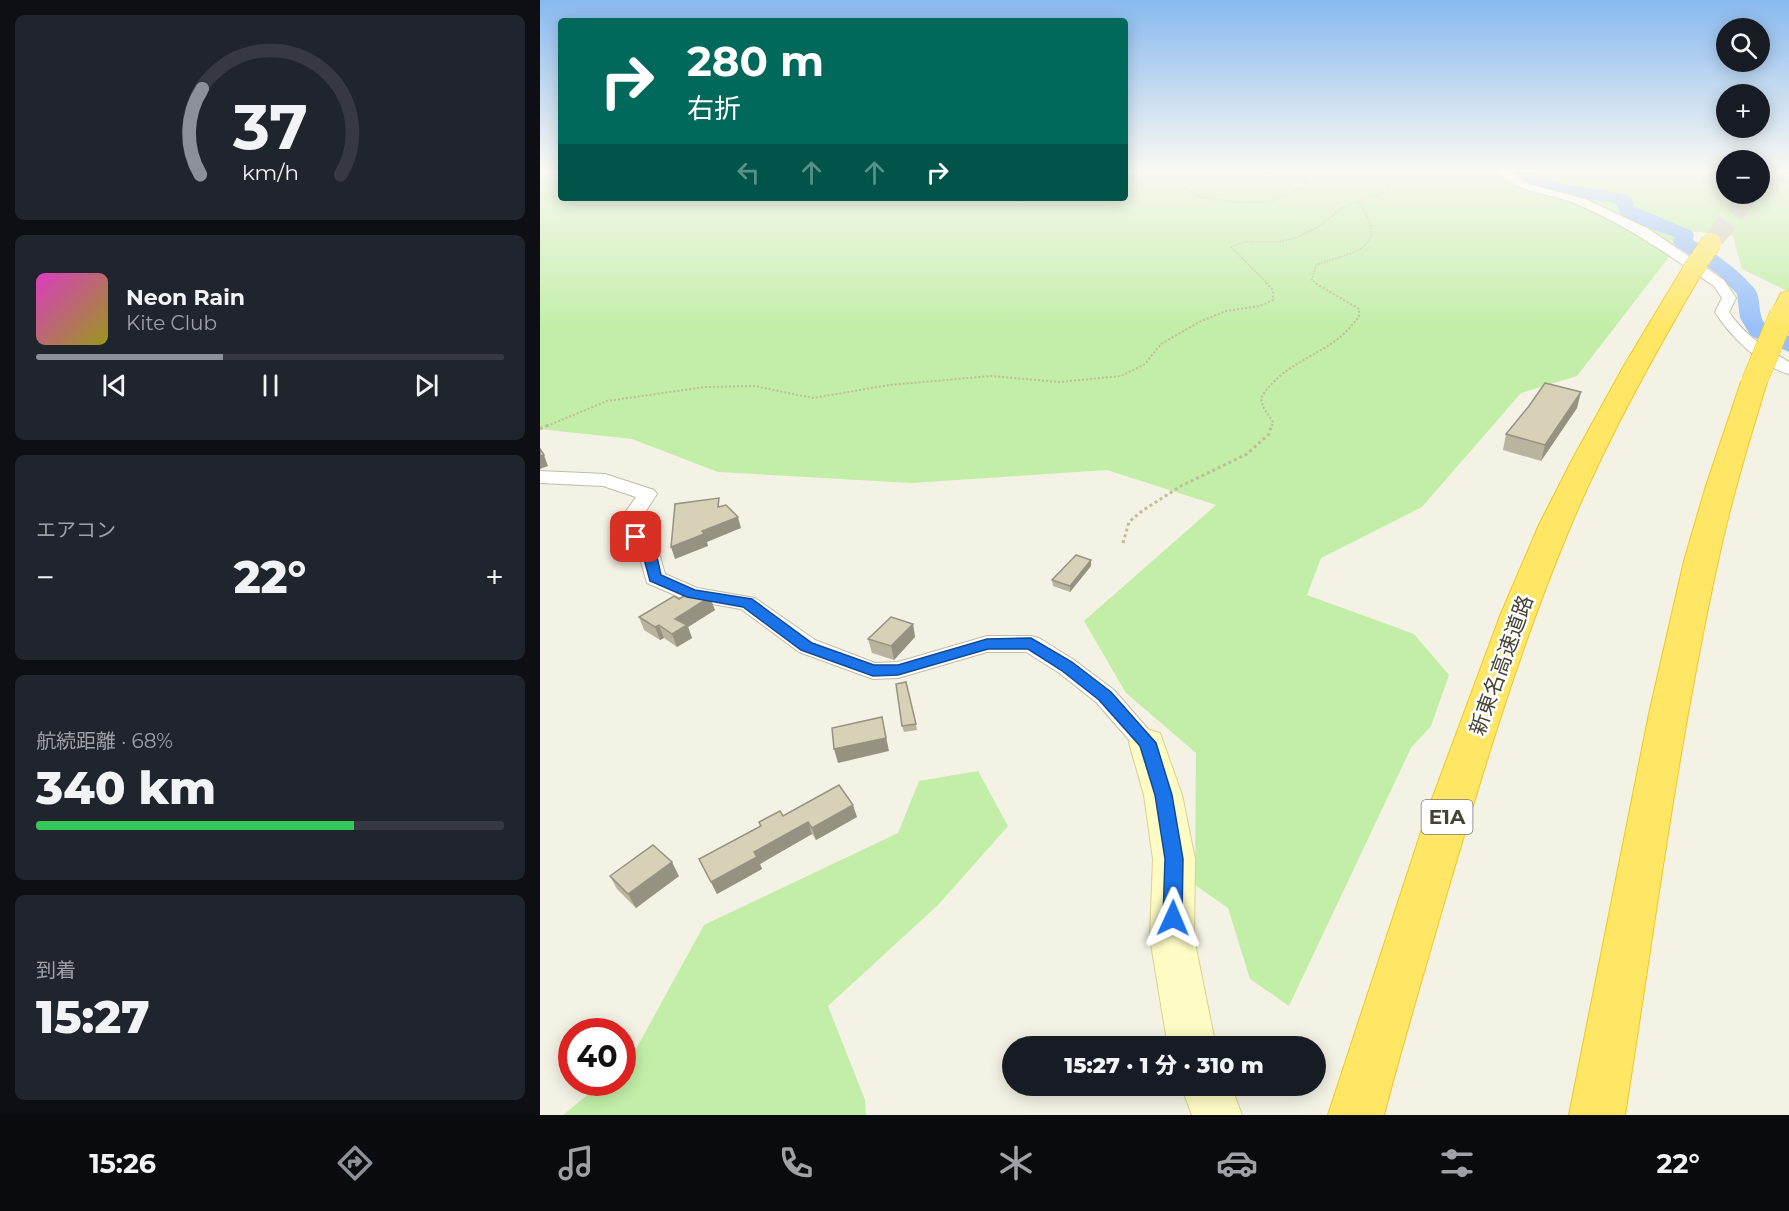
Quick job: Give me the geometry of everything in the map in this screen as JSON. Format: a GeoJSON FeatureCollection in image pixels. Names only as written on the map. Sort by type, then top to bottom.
{"type":"FeatureCollection","features":[{"type":"Feature","properties":{"kind":"highway","name":"新東名高速道路"},"geometry":{"type":"LineString","coordinates":[[1356,1115],[1449,811],[1503,652],[1555,526],[1596,440],[1657,330],[1713,241]]}},
{"type":"Feature","properties":{"kind":"highway"},"geometry":{"type":"LineString","coordinates":[[1597,1115],[1664,736],[1701,561],[1720,486],[1754,382],[1785,306]]}},
{"type":"Feature","properties":{"kind":"street"},"geometry":{"type":"LineString","coordinates":[[1629,224],[1643,231],[1719,283],[1729,298],[1722,312],[1731,327],[1746,343],[1789,369]]}},
{"type":"Feature","properties":{"kind":"street"},"geometry":{"type":"LineString","coordinates":[[540,477],[605,480],[647,494],[625,527],[647,546],[655,578],[692,594],[747,603],[807,646],[873,671],[898,670],[987,644],[1031,644],[1066,666],[1105,696],[1147,743],[1163,795],[1174,859],[1172,938],[1190,1036]]}},
{"type":"Feature","properties":{"kind":"street"},"geometry":{"type":"LineString","coordinates":[[1210,1096],[1217,1115]]}},
{"type":"Feature","properties":{"kind":"path"},"geometry":{"type":"LineString","coordinates":[[540,429],[607,401],[705,387],[754,386],[813,398],[889,385],[991,376],[1059,382],[1121,376],[1145,364],[1161,344],[1201,321],[1226,311],[1260,306],[1273,300],[1273,290],[1231,247],[1236,243],[1286,241],[1316,229],[1322,224]]}},
{"type":"Feature","properties":{"kind":"path"},"geometry":{"type":"LineString","coordinates":[[1123,543],[1129,522],[1142,511],[1181,486],[1247,454],[1269,434],[1273,422],[1263,407],[1261,398],[1267,386],[1290,365],[1337,340],[1359,317],[1359,309],[1348,300],[1318,286],[1312,280],[1316,265],[1359,251],[1371,236],[1372,224]]}},
{"type":"Feature","properties":{"kind":"green space"},"geometry":{"type":"Polygon","coordinates":[[[540,224],[1789,224],[1789,292],[1742,269],[1733,236],[1689,231],[1577,376],[1521,393],[1422,507],[1321,558],[1307,595],[1414,634],[1449,675],[1431,726],[1411,748],[1289,1006],[1250,979],[1228,908],[1195,885],[1196,753],[1126,693],[1084,621],[1216,505],[1107,470],[911,483],[718,472],[632,439],[540,429],[540,224]]]}},
{"type":"Feature","properties":{"kind":"green space"},"geometry":{"type":"Polygon","coordinates":[[[978,771],[1008,826],[939,904],[828,1006],[865,1100],[866,1115],[563,1115],[586,1096],[636,1096],[636,1049],[704,925],[898,833],[919,781],[978,771]]]}},
{"type":"Feature","properties":{"kind":"building"},"geometry":{"type":"Polygon","coordinates":[[[1545,383],[1581,392],[1545,445],[1506,434],[1529,406],[1545,383]]]}},
{"type":"Feature","properties":{"kind":"building"},"geometry":{"type":"Polygon","coordinates":[[[719,498],[718,507],[726,505],[738,517],[702,531],[704,534],[671,547],[675,504],[719,498]]]}},
{"type":"Feature","properties":{"kind":"building"},"geometry":{"type":"Polygon","coordinates":[[[1076,555],[1091,560],[1070,586],[1052,580],[1076,555]]]}},
{"type":"Feature","properties":{"kind":"building"},"geometry":{"type":"Polygon","coordinates":[[[692,591],[710,597],[675,619],[687,625],[672,634],[659,625],[655,627],[639,617],[674,596],[679,599],[692,591]]]}},
{"type":"Feature","properties":{"kind":"building"},"geometry":{"type":"Polygon","coordinates":[[[891,617],[913,624],[891,646],[868,639],[891,617]]]}},
{"type":"Feature","properties":{"kind":"building"},"geometry":{"type":"Polygon","coordinates":[[[906,682],[916,724],[902,726],[896,684],[906,682]]]}},
{"type":"Feature","properties":{"kind":"building"},"geometry":{"type":"Polygon","coordinates":[[[882,717],[886,738],[834,749],[832,728],[882,717]]]}},
{"type":"Feature","properties":{"kind":"building"},"geometry":{"type":"Polygon","coordinates":[[[839,785],[853,805],[812,828],[808,822],[754,852],[757,857],[711,882],[699,859],[761,826],[759,822],[780,811],[783,816],[839,785]]]}},
{"type":"Feature","properties":{"kind":"building"},"geometry":{"type":"Polygon","coordinates":[[[653,845],[672,862],[628,894],[610,876],[653,845]]]}},
{"type":"Feature","properties":{"kind":"waterway"},"geometry":{"type":"LineString","coordinates":[[1656,224],[1677,230],[1685,235],[1683,242],[1725,270],[1747,292],[1751,318],[1759,331],[1789,345]]}},
{"type":"Feature","properties":{"kind":"tunnel"},"geometry":{"type":"LineString","coordinates":[[1715,238],[1726,224]]}},
{"type":"Feature","properties":{"kind":"route"},"geometry":{"type":"LineString","coordinates":[[636,537],[647,546],[655,578],[692,594],[747,603],[807,646],[873,671],[898,670],[987,644],[1031,644],[1066,666],[1105,696],[1147,743],[1163,795],[1174,859],[1173,918]]}}]}
